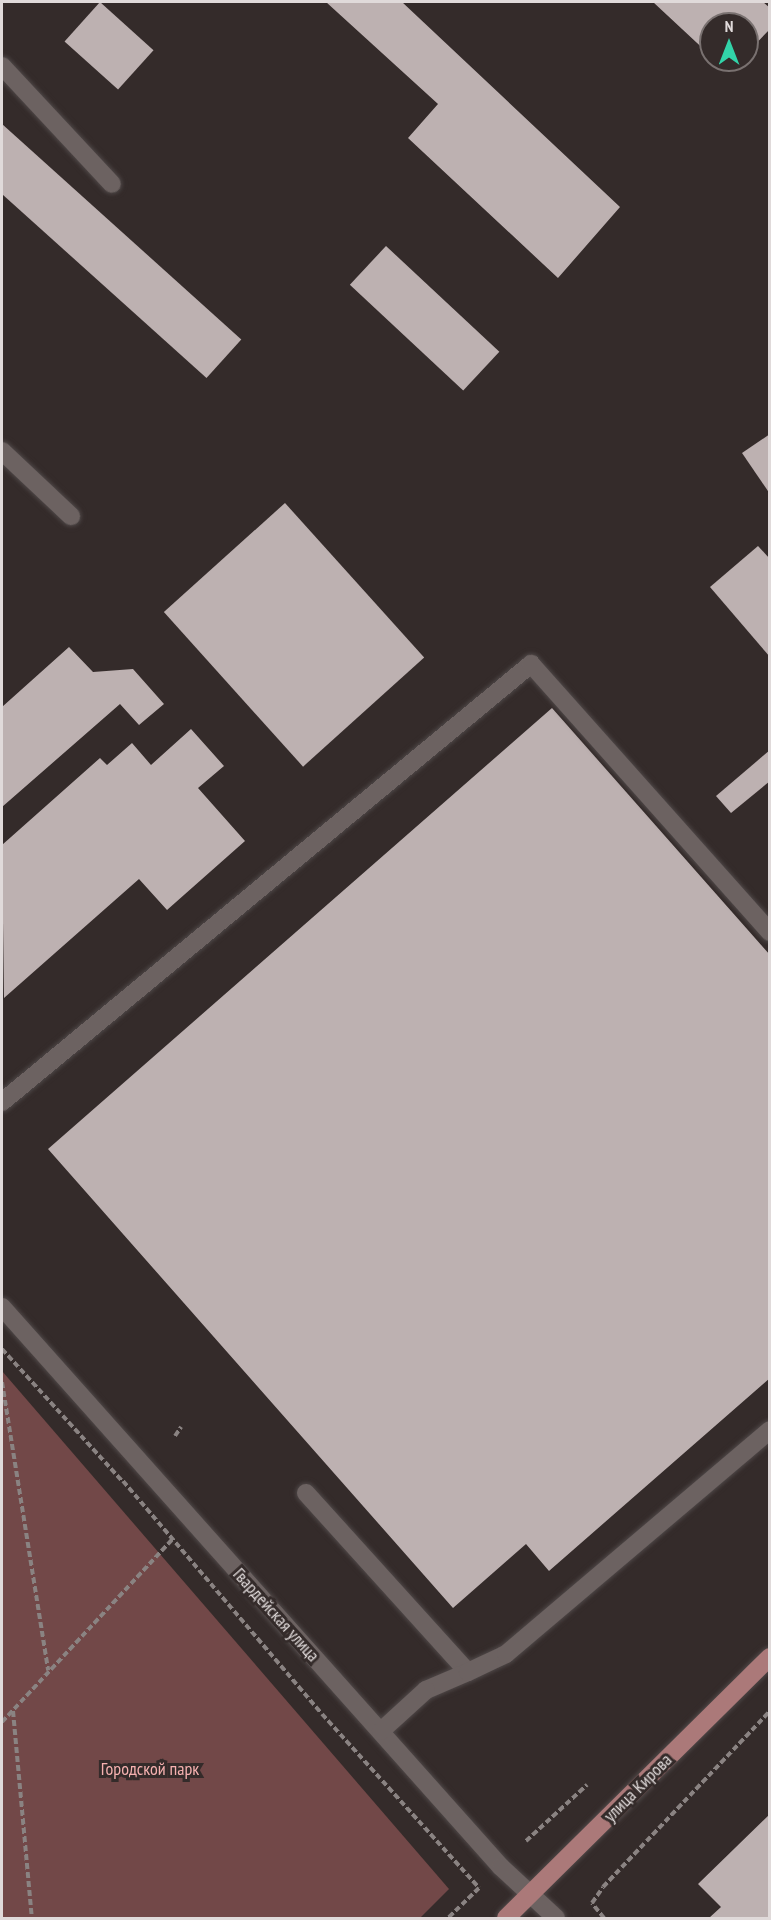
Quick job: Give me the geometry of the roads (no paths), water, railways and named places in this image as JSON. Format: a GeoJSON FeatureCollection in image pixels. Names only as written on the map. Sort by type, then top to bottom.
{"type":"FeatureCollection","features":[{"type":"Feature","properties":{"kind":"main road","name":"улица Кирова"},"geometry":{"type":"LineString","coordinates":[[506,1918],[770,1657]]}},
{"type":"Feature","properties":{"kind":"street"},"geometry":{"type":"LineString","coordinates":[[2,66],[112,184]]}},
{"type":"Feature","properties":{"kind":"street"},"geometry":{"type":"LineString","coordinates":[[2,451],[71,516]]}},
{"type":"Feature","properties":{"kind":"street"},"geometry":{"type":"LineString","coordinates":[[2,1102],[531,664],[770,932]]}},
{"type":"Feature","properties":{"kind":"street","name":"Гвардейская улица"},"geometry":{"type":"LineString","coordinates":[[2,1307],[143,1462],[501,1867],[556,1918]]}},
{"type":"Feature","properties":{"kind":"street"},"geometry":{"type":"LineString","coordinates":[[381,1731],[426,1690],[506,1654],[770,1430]]}},
{"type":"Feature","properties":{"kind":"street"},"geometry":{"type":"LineString","coordinates":[[306,1493],[468,1671]]}},
{"type":"Feature","properties":{"kind":"park label","name":"Городской парк"},"geometry":{"type":"Point","coordinates":[150,1769]}}]}
